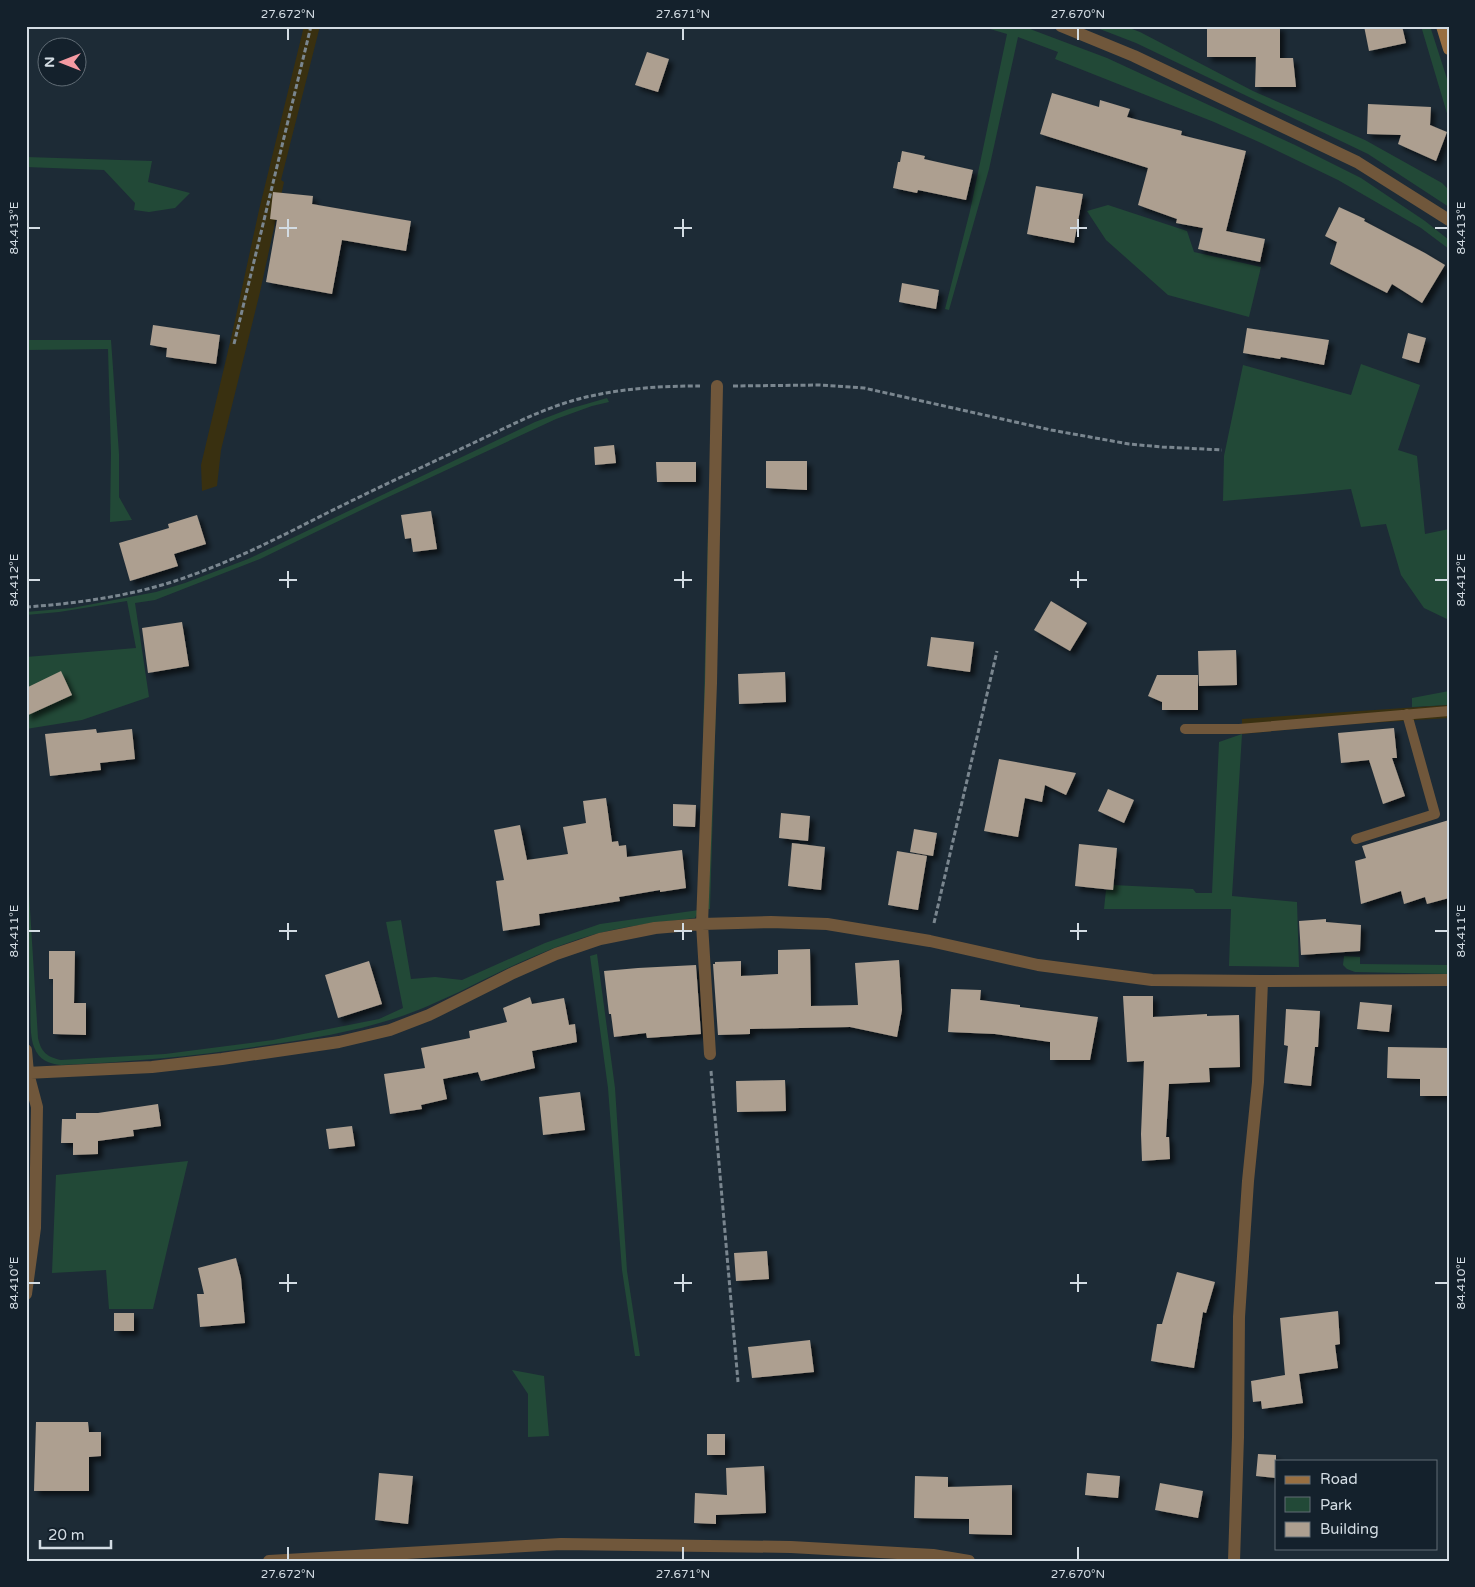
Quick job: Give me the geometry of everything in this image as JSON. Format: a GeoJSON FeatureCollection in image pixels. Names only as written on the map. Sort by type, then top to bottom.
{"type":"FeatureCollection","features":[{"type":"Feature","properties":{"kind":"main road"},"geometry":{"type":"LineString","coordinates":[[1442,26],[1449,49]]}},
{"type":"Feature","properties":{"kind":"street"},"geometry":{"type":"LineString","coordinates":[[1061,26],[1134,56],[1357,162],[1449,220]]}},
{"type":"Feature","properties":{"kind":"street"},"geometry":{"type":"LineString","coordinates":[[710,1054],[702,924],[711,683],[717,386]]}},
{"type":"Feature","properties":{"kind":"street"},"geometry":{"type":"LineString","coordinates":[[27,1073],[152,1067],[340,1042],[390,1030],[429,1015],[512,973],[556,954],[600,940],[655,928],[702,924],[770,922],[827,924],[930,941],[1038,965],[1142,978],[1262,981],[1449,980]]}},
{"type":"Feature","properties":{"kind":"street"},"geometry":{"type":"LineString","coordinates":[[1234,1561],[1236,1538],[1239,1317],[1248,1181],[1258,1082],[1262,981]]}},
{"type":"Feature","properties":{"kind":"street"},"geometry":{"type":"LineString","coordinates":[[26,1050],[27,1073],[37,1107],[35,1228],[26,1294]]}},
{"type":"Feature","properties":{"kind":"street"},"geometry":{"type":"LineString","coordinates":[[269,1561],[475,1548],[581,1544],[792,1547],[933,1555],[969,1561]]}},
{"type":"Feature","properties":{"kind":"lane"},"geometry":{"type":"LineString","coordinates":[[1185,730],[1239,729],[1449,710]]}},
{"type":"Feature","properties":{"kind":"lane"},"geometry":{"type":"LineString","coordinates":[[1356,839],[1435,814],[1407,714]]}},
{"type":"Feature","properties":{"kind":"path"},"geometry":{"type":"LineString","coordinates":[[234,344],[311,26]]}},
{"type":"Feature","properties":{"kind":"path"},"geometry":{"type":"LineString","coordinates":[[26,607],[80,603],[147,589],[193,575],[248,552],[386,484],[532,416],[590,396],[623,390],[662,386],[820,385],[864,388],[1052,430],[1128,444],[1222,450]]}},
{"type":"Feature","properties":{"kind":"path"},"geometry":{"type":"LineString","coordinates":[[930,941],[996,651]]}},
{"type":"Feature","properties":{"kind":"path"},"geometry":{"type":"LineString","coordinates":[[710,1054],[738,1382]]}},
{"type":"Feature","properties":{"kind":"green space"},"geometry":{"type":"Polygon","coordinates":[[[980,26],[1022,26],[1107,58],[1295,145],[1361,178],[1425,221],[1449,240],[1449,249],[1421,228],[1338,180],[1214,122],[1055,59],[1058,52],[1018,37],[989,169],[949,310],[945,309],[970,211],[1007,34],[980,26]]]}},
{"type":"Feature","properties":{"kind":"green space"},"geometry":{"type":"Polygon","coordinates":[[[1092,26],[1124,26],[1140,32],[1253,91],[1365,140],[1442,183],[1449,190],[1449,207],[1368,154],[1136,43],[1092,26]]]}},
{"type":"Feature","properties":{"kind":"green space"},"geometry":{"type":"Polygon","coordinates":[[[1421,26],[1430,26],[1449,85],[1449,120],[1421,26]]]}},
{"type":"Feature","properties":{"kind":"green space"},"geometry":{"type":"Polygon","coordinates":[[[26,157],[152,161],[148,182],[190,193],[175,208],[149,212],[134,210],[135,203],[104,170],[26,167],[26,157]]]}},
{"type":"Feature","properties":{"kind":"green space"},"geometry":{"type":"Polygon","coordinates":[[[1108,205],[1187,231],[1194,252],[1261,267],[1249,317],[1168,295],[1106,240],[1087,211],[1108,205]]]}},
{"type":"Feature","properties":{"kind":"green space"},"geometry":{"type":"Polygon","coordinates":[[[26,340],[111,340],[119,454],[119,497],[132,520],[110,522],[111,453],[108,349],[26,350],[26,340]]]}},
{"type":"Feature","properties":{"kind":"green space"},"geometry":{"type":"Polygon","coordinates":[[[1361,364],[1420,385],[1398,450],[1417,456],[1425,534],[1449,529],[1449,620],[1424,608],[1401,575],[1386,524],[1361,527],[1351,489],[1223,501],[1224,456],[1243,365],[1351,395],[1361,364]]]}},
{"type":"Feature","properties":{"kind":"green space"},"geometry":{"type":"Polygon","coordinates":[[[607,398],[609,402],[556,419],[260,559],[155,600],[135,603],[149,697],[82,720],[26,729],[26,657],[136,648],[127,601],[59,612],[26,615],[26,612],[72,608],[156,592],[185,583],[248,559],[535,422],[569,409],[607,398]]]}},
{"type":"Feature","properties":{"kind":"green space"},"geometry":{"type":"Polygon","coordinates":[[[708,529],[716,704],[710,909],[699,910],[708,529]]]}},
{"type":"Feature","properties":{"kind":"green space"},"geometry":{"type":"Polygon","coordinates":[[[1449,691],[1449,705],[1412,707],[1412,698],[1449,691]]]}},
{"type":"Feature","properties":{"kind":"green space"},"geometry":{"type":"Polygon","coordinates":[[[1242,734],[1232,896],[1297,902],[1299,967],[1229,966],[1231,909],[1104,909],[1106,890],[1113,890],[1113,885],[1193,889],[1196,893],[1212,893],[1219,742],[1242,734]]]}},
{"type":"Feature","properties":{"kind":"green space"},"geometry":{"type":"Polygon","coordinates":[[[26,845],[38,1038],[45,1053],[61,1060],[165,1054],[273,1040],[379,1019],[403,1008],[386,922],[401,920],[411,979],[435,977],[462,980],[545,943],[600,924],[699,910],[695,918],[628,927],[578,939],[523,961],[426,1007],[378,1024],[331,1035],[190,1055],[61,1065],[52,1064],[42,1058],[32,1042],[27,941],[26,845]]]}},
{"type":"Feature","properties":{"kind":"green space"},"geometry":{"type":"Polygon","coordinates":[[[597,954],[615,1088],[627,1271],[640,1356],[635,1356],[622,1270],[608,1088],[590,956],[597,954]]]}},
{"type":"Feature","properties":{"kind":"green space"},"geometry":{"type":"Polygon","coordinates":[[[1344,956],[1360,957],[1360,964],[1449,965],[1449,974],[1355,972],[1343,965],[1344,956]]]}},
{"type":"Feature","properties":{"kind":"green space"},"geometry":{"type":"Polygon","coordinates":[[[188,1161],[153,1309],[109,1309],[106,1270],[52,1273],[56,1175],[188,1161]]]}},
{"type":"Feature","properties":{"kind":"green space"},"geometry":{"type":"Polygon","coordinates":[[[512,1370],[544,1376],[549,1436],[528,1437],[528,1394],[512,1370]]]}},
{"type":"Feature","properties":{"kind":"sand"},"geometry":{"type":"Polygon","coordinates":[[[304,26],[320,26],[281,180],[284,182],[260,292],[221,450],[217,486],[202,491],[201,465],[259,210],[304,26]]]}},
{"type":"Feature","properties":{"kind":"sand"},"geometry":{"type":"Polygon","coordinates":[[[1449,705],[1449,718],[1336,725],[1242,734],[1242,719],[1449,705]]]}},
{"type":"Feature","properties":{"kind":"building"},"geometry":{"type":"Polygon","coordinates":[[[1207,26],[1280,26],[1280,58],[1293,58],[1296,87],[1255,87],[1256,57],[1207,57],[1207,26]]]}},
{"type":"Feature","properties":{"kind":"building"},"geometry":{"type":"Polygon","coordinates":[[[1364,26],[1402,26],[1406,43],[1369,51],[1364,26]]]}},
{"type":"Feature","properties":{"kind":"building"},"geometry":{"type":"Polygon","coordinates":[[[647,52],[669,59],[658,92],[635,85],[647,52]]]}},
{"type":"Feature","properties":{"kind":"building"},"geometry":{"type":"Polygon","coordinates":[[[1052,93],[1099,107],[1100,100],[1130,109],[1127,117],[1182,131],[1181,135],[1246,151],[1226,231],[1265,239],[1260,262],[1198,249],[1203,228],[1176,223],[1177,219],[1138,205],[1148,168],[1040,134],[1052,93]]]}},
{"type":"Feature","properties":{"kind":"building"},"geometry":{"type":"Polygon","coordinates":[[[1368,104],[1431,107],[1430,125],[1447,132],[1436,161],[1398,144],[1401,135],[1367,134],[1368,104]]]}},
{"type":"Feature","properties":{"kind":"building"},"geometry":{"type":"Polygon","coordinates":[[[902,151],[925,156],[924,159],[973,170],[966,200],[918,190],[917,193],[893,188],[902,151]]]}},
{"type":"Feature","properties":{"kind":"building"},"geometry":{"type":"Polygon","coordinates":[[[1036,186],[1083,194],[1074,243],[1027,234],[1036,186]]]}},
{"type":"Feature","properties":{"kind":"building"},"geometry":{"type":"Polygon","coordinates":[[[273,192],[313,196],[312,204],[411,221],[406,251],[342,240],[332,294],[266,282],[277,220],[270,219],[273,192]]]}},
{"type":"Feature","properties":{"kind":"building"},"geometry":{"type":"Polygon","coordinates":[[[1339,207],[1365,219],[1364,221],[1445,265],[1422,303],[1392,284],[1387,293],[1330,264],[1337,242],[1325,236],[1339,207]]]}},
{"type":"Feature","properties":{"kind":"building"},"geometry":{"type":"Polygon","coordinates":[[[902,283],[939,290],[936,309],[899,302],[902,283]]]}},
{"type":"Feature","properties":{"kind":"building"},"geometry":{"type":"Polygon","coordinates":[[[153,325],[220,335],[216,364],[166,357],[167,348],[150,345],[153,325]]]}},
{"type":"Feature","properties":{"kind":"building"},"geometry":{"type":"Polygon","coordinates":[[[1247,328],[1329,340],[1324,365],[1281,357],[1280,359],[1243,353],[1247,328]]]}},
{"type":"Feature","properties":{"kind":"building"},"geometry":{"type":"Polygon","coordinates":[[[1408,333],[1426,338],[1419,363],[1402,358],[1408,333]]]}},
{"type":"Feature","properties":{"kind":"building"},"geometry":{"type":"Polygon","coordinates":[[[614,445],[616,463],[595,465],[594,447],[614,445]]]}},
{"type":"Feature","properties":{"kind":"building"},"geometry":{"type":"Polygon","coordinates":[[[766,461],[807,461],[807,490],[766,488],[766,461]]]}},
{"type":"Feature","properties":{"kind":"building"},"geometry":{"type":"Polygon","coordinates":[[[656,462],[696,462],[696,482],[657,482],[656,462]]]}},
{"type":"Feature","properties":{"kind":"building"},"geometry":{"type":"Polygon","coordinates":[[[431,511],[437,549],[413,552],[411,538],[405,539],[401,515],[431,511]]]}},
{"type":"Feature","properties":{"kind":"building"},"geometry":{"type":"Polygon","coordinates":[[[197,515],[206,544],[174,554],[178,566],[130,581],[119,543],[169,528],[168,524],[197,515]]]}},
{"type":"Feature","properties":{"kind":"building"},"geometry":{"type":"Polygon","coordinates":[[[1051,601],[1087,623],[1070,651],[1034,630],[1051,601]]]}},
{"type":"Feature","properties":{"kind":"building"},"geometry":{"type":"Polygon","coordinates":[[[182,622],[189,666],[148,673],[142,628],[182,622]]]}},
{"type":"Feature","properties":{"kind":"building"},"geometry":{"type":"Polygon","coordinates":[[[931,637],[974,642],[970,672],[927,666],[931,637]]]}},
{"type":"Feature","properties":{"kind":"building"},"geometry":{"type":"Polygon","coordinates":[[[1236,650],[1237,685],[1199,686],[1198,651],[1236,650]]]}},
{"type":"Feature","properties":{"kind":"building"},"geometry":{"type":"Polygon","coordinates":[[[61,671],[72,695],[26,716],[26,688],[61,671]]]}},
{"type":"Feature","properties":{"kind":"building"},"geometry":{"type":"Polygon","coordinates":[[[785,672],[786,702],[739,704],[738,674],[785,672]]]}},
{"type":"Feature","properties":{"kind":"building"},"geometry":{"type":"Polygon","coordinates":[[[1157,675],[1198,675],[1198,710],[1162,710],[1162,702],[1148,696],[1157,675]]]}},
{"type":"Feature","properties":{"kind":"building"},"geometry":{"type":"Polygon","coordinates":[[[1394,728],[1397,758],[1392,758],[1405,796],[1383,804],[1369,760],[1341,763],[1338,733],[1394,728]]]}},
{"type":"Feature","properties":{"kind":"building"},"geometry":{"type":"Polygon","coordinates":[[[96,729],[97,733],[132,729],[135,759],[100,763],[101,770],[50,776],[45,734],[96,729]]]}},
{"type":"Feature","properties":{"kind":"building"},"geometry":{"type":"Polygon","coordinates":[[[999,759],[1076,773],[1066,795],[1045,785],[1042,802],[1025,798],[1018,837],[984,831],[999,759]]]}},
{"type":"Feature","properties":{"kind":"building"},"geometry":{"type":"Polygon","coordinates":[[[1108,789],[1134,800],[1124,823],[1098,811],[1108,789]]]}},
{"type":"Feature","properties":{"kind":"building"},"geometry":{"type":"Polygon","coordinates":[[[606,798],[612,842],[618,841],[619,846],[626,845],[627,857],[682,850],[686,888],[619,897],[620,901],[539,914],[540,925],[503,931],[496,881],[504,880],[494,830],[520,825],[527,860],[568,854],[563,827],[586,823],[583,801],[606,798]]]}},
{"type":"Feature","properties":{"kind":"building"},"geometry":{"type":"Polygon","coordinates":[[[673,804],[696,805],[695,827],[673,826],[673,804]]]}},
{"type":"Feature","properties":{"kind":"building"},"geometry":{"type":"Polygon","coordinates":[[[781,813],[810,816],[808,841],[779,838],[781,813]]]}},
{"type":"Feature","properties":{"kind":"building"},"geometry":{"type":"Polygon","coordinates":[[[1449,820],[1449,898],[1427,904],[1425,897],[1404,904],[1401,891],[1361,904],[1355,861],[1366,858],[1362,846],[1449,820]]]}},
{"type":"Feature","properties":{"kind":"building"},"geometry":{"type":"Polygon","coordinates":[[[914,829],[937,833],[933,856],[910,852],[914,829]]]}},
{"type":"Feature","properties":{"kind":"building"},"geometry":{"type":"Polygon","coordinates":[[[792,843],[825,847],[821,890],[788,886],[792,843]]]}},
{"type":"Feature","properties":{"kind":"building"},"geometry":{"type":"Polygon","coordinates":[[[1079,844],[1117,848],[1113,890],[1075,886],[1079,844]]]}},
{"type":"Feature","properties":{"kind":"building"},"geometry":{"type":"Polygon","coordinates":[[[897,851],[927,856],[918,910],[888,905],[897,851]]]}},
{"type":"Feature","properties":{"kind":"building"},"geometry":{"type":"Polygon","coordinates":[[[1326,919],[1326,922],[1361,925],[1360,951],[1301,955],[1299,921],[1326,919]]]}},
{"type":"Feature","properties":{"kind":"building"},"geometry":{"type":"Polygon","coordinates":[[[810,949],[811,1006],[858,1005],[855,963],[899,960],[902,1010],[897,1037],[850,1027],[750,1029],[750,1034],[718,1035],[713,964],[715,962],[741,961],[741,976],[778,974],[778,950],[810,949]]]}},
{"type":"Feature","properties":{"kind":"building"},"geometry":{"type":"Polygon","coordinates":[[[49,951],[75,951],[74,1003],[86,1003],[86,1035],[53,1034],[53,979],[49,979],[49,951]]]}},
{"type":"Feature","properties":{"kind":"building"},"geometry":{"type":"Polygon","coordinates":[[[369,961],[382,1004],[338,1018],[325,975],[369,961]]]}},
{"type":"Feature","properties":{"kind":"building"},"geometry":{"type":"Polygon","coordinates":[[[696,965],[701,1034],[647,1038],[646,1033],[614,1037],[604,971],[696,965]]]}},
{"type":"Feature","properties":{"kind":"building"},"geometry":{"type":"Polygon","coordinates":[[[951,989],[981,990],[980,1000],[1098,1017],[1090,1060],[1050,1060],[1050,1042],[995,1034],[948,1032],[951,989]]]}},
{"type":"Feature","properties":{"kind":"building"},"geometry":{"type":"Polygon","coordinates":[[[1123,996],[1153,996],[1153,1017],[1207,1014],[1207,1016],[1239,1015],[1240,1067],[1209,1068],[1210,1082],[1169,1084],[1166,1137],[1169,1137],[1170,1159],[1142,1161],[1141,1134],[1144,1061],[1127,1062],[1123,996]]]}},
{"type":"Feature","properties":{"kind":"building"},"geometry":{"type":"Polygon","coordinates":[[[530,997],[532,1004],[564,998],[569,1025],[575,1024],[577,1042],[532,1051],[535,1068],[481,1081],[478,1072],[443,1079],[447,1099],[421,1105],[422,1109],[390,1114],[384,1074],[425,1068],[421,1048],[470,1038],[469,1031],[507,1022],[503,1008],[530,997]]]}},
{"type":"Feature","properties":{"kind":"building"},"geometry":{"type":"Polygon","coordinates":[[[1360,1002],[1392,1005],[1389,1032],[1357,1029],[1360,1002]]]}},
{"type":"Feature","properties":{"kind":"building"},"geometry":{"type":"Polygon","coordinates":[[[1286,1009],[1320,1011],[1318,1047],[1315,1047],[1311,1086],[1284,1083],[1288,1046],[1284,1045],[1286,1009]]]}},
{"type":"Feature","properties":{"kind":"building"},"geometry":{"type":"Polygon","coordinates":[[[1388,1047],[1449,1048],[1449,1096],[1420,1096],[1420,1079],[1387,1078],[1388,1047]]]}},
{"type":"Feature","properties":{"kind":"building"},"geometry":{"type":"Polygon","coordinates":[[[785,1080],[786,1111],[737,1112],[736,1081],[785,1080]]]}},
{"type":"Feature","properties":{"kind":"building"},"geometry":{"type":"Polygon","coordinates":[[[580,1092],[585,1130],[543,1135],[539,1097],[580,1092]]]}},
{"type":"Feature","properties":{"kind":"building"},"geometry":{"type":"Polygon","coordinates":[[[158,1104],[161,1126],[133,1130],[134,1136],[98,1141],[98,1154],[73,1155],[73,1143],[61,1143],[62,1119],[76,1119],[76,1113],[98,1113],[158,1104]]]}},
{"type":"Feature","properties":{"kind":"building"},"geometry":{"type":"Polygon","coordinates":[[[352,1126],[355,1146],[329,1149],[326,1129],[352,1126]]]}},
{"type":"Feature","properties":{"kind":"building"},"geometry":{"type":"Polygon","coordinates":[[[767,1251],[769,1279],[736,1281],[734,1253],[767,1251]]]}},
{"type":"Feature","properties":{"kind":"building"},"geometry":{"type":"Polygon","coordinates":[[[236,1258],[241,1278],[245,1323],[200,1327],[197,1294],[204,1294],[198,1268],[236,1258]]]}},
{"type":"Feature","properties":{"kind":"building"},"geometry":{"type":"Polygon","coordinates":[[[1177,1272],[1215,1282],[1206,1313],[1203,1312],[1194,1368],[1151,1361],[1157,1324],[1162,1324],[1177,1272]]]}},
{"type":"Feature","properties":{"kind":"building"},"geometry":{"type":"Polygon","coordinates":[[[1338,1311],[1340,1344],[1335,1345],[1338,1368],[1299,1374],[1303,1403],[1262,1409],[1261,1401],[1253,1402],[1251,1381],[1285,1375],[1280,1318],[1338,1311]]]}},
{"type":"Feature","properties":{"kind":"building"},"geometry":{"type":"Polygon","coordinates":[[[114,1313],[134,1313],[134,1331],[114,1331],[114,1313]]]}},
{"type":"Feature","properties":{"kind":"building"},"geometry":{"type":"Polygon","coordinates":[[[810,1340],[814,1372],[752,1378],[748,1347],[810,1340]]]}},
{"type":"Feature","properties":{"kind":"building"},"geometry":{"type":"Polygon","coordinates":[[[36,1422],[88,1422],[89,1432],[101,1432],[101,1456],[89,1457],[89,1491],[34,1491],[36,1422]]]}},
{"type":"Feature","properties":{"kind":"building"},"geometry":{"type":"Polygon","coordinates":[[[707,1434],[725,1434],[725,1455],[707,1455],[707,1434]]]}},
{"type":"Feature","properties":{"kind":"building"},"geometry":{"type":"Polygon","coordinates":[[[1258,1454],[1276,1455],[1275,1478],[1256,1476],[1258,1454]]]}},
{"type":"Feature","properties":{"kind":"building"},"geometry":{"type":"Polygon","coordinates":[[[764,1466],[766,1513],[716,1515],[716,1524],[694,1523],[695,1493],[727,1495],[726,1468],[764,1466]]]}},
{"type":"Feature","properties":{"kind":"building"},"geometry":{"type":"Polygon","coordinates":[[[379,1473],[413,1476],[408,1524],[375,1520],[379,1473]]]}},
{"type":"Feature","properties":{"kind":"building"},"geometry":{"type":"Polygon","coordinates":[[[1087,1473],[1120,1476],[1118,1498],[1085,1495],[1087,1473]]]}},
{"type":"Feature","properties":{"kind":"building"},"geometry":{"type":"Polygon","coordinates":[[[915,1476],[948,1477],[948,1487],[1012,1485],[1012,1535],[969,1534],[969,1519],[914,1518],[915,1476]]]}},
{"type":"Feature","properties":{"kind":"building"},"geometry":{"type":"Polygon","coordinates":[[[1160,1483],[1203,1491],[1198,1518],[1155,1510],[1160,1483]]]}}]}
